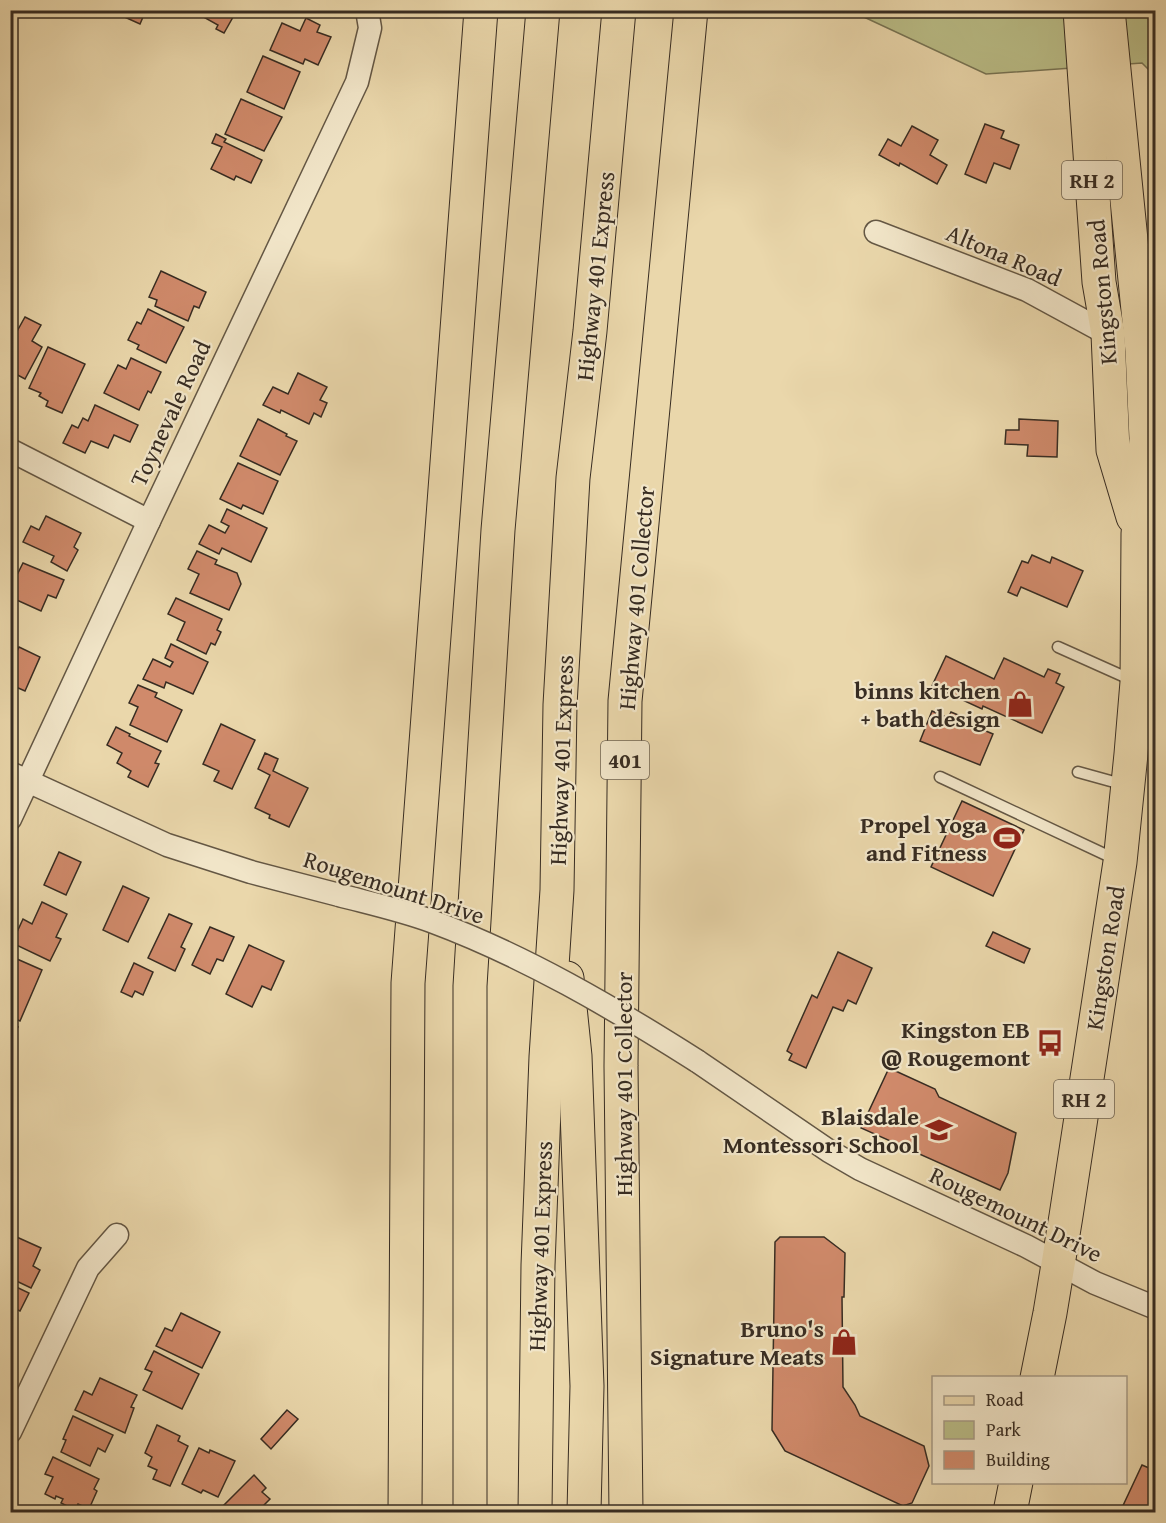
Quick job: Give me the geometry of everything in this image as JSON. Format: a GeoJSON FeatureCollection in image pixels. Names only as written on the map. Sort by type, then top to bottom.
{"type":"FeatureCollection","features":[{"type":"Feature","properties":{"kind":"main road"},"geometry":{"type":"LineString","coordinates":[[405,1512],[408,983],[481,10]]}},
{"type":"Feature","properties":{"kind":"main road"},"geometry":{"type":"LineString","coordinates":[[470,1512],[470,986],[498,530],[543,10]]}},
{"type":"Feature","properties":{"kind":"main road","name":"Highway 401 Express"},"geometry":{"type":"LineString","coordinates":[[535,1512],[538,1265],[546,1057],[557,890],[560,705],[573,478],[590,331],[619,10]]}},
{"type":"Feature","properties":{"kind":"main road","name":"Highway 401 Collector"},"geometry":{"type":"LineString","coordinates":[[626,1512],[621,1077],[625,701],[691,10]]}},
{"type":"Feature","properties":{"kind":"main road","name":"Kingston Road"},"geometry":{"type":"LineString","coordinates":[[1095,16],[1099,282],[1108,334],[1113,450],[1138,534]]}},
{"type":"Feature","properties":{"kind":"main road","name":"Kingston Road"},"geometry":{"type":"LineString","coordinates":[[1037,1376],[1059,1263],[1120,862],[1137,682],[1138,534],[1146,439],[1142,350],[1095,16]]}},
{"type":"Feature","properties":{"kind":"main road"},"geometry":{"type":"LineString","coordinates":[[1138,534],[1155,487]]}},
{"type":"Feature","properties":{"kind":"main road"},"geometry":{"type":"LineString","coordinates":[[557,890],[575,1056],[587,1386],[584,1512]]}},
{"type":"Feature","properties":{"kind":"main road"},"geometry":{"type":"LineString","coordinates":[[1010,1512],[1016,1484]]}},
{"type":"Feature","properties":{"kind":"street","name":"Toynevale Road"},"geometry":{"type":"LineString","coordinates":[[10,819],[20,777],[148,521],[357,82],[368,19]]}},
{"type":"Feature","properties":{"kind":"street","name":"Altona Road"},"geometry":{"type":"LineString","coordinates":[[876,232],[1027,290],[1108,334]]}},
{"type":"Feature","properties":{"kind":"street"},"geometry":{"type":"LineString","coordinates":[[10,450],[148,521]]}},
{"type":"Feature","properties":{"kind":"street","name":"Rougemount Drive"},"geometry":{"type":"LineString","coordinates":[[20,777],[167,845],[251,872],[429,921],[539,968],[636,1022],[829,1151],[860,1169],[1026,1246],[1095,1282],[1155,1308]]}},
{"type":"Feature","properties":{"kind":"street"},"geometry":{"type":"LineString","coordinates":[[10,1432],[88,1268],[117,1235]]}},
{"type":"Feature","properties":{"kind":"lane"},"geometry":{"type":"LineString","coordinates":[[1058,647],[1137,682]]}},
{"type":"Feature","properties":{"kind":"lane"},"geometry":{"type":"LineString","coordinates":[[1078,772],[1128,786]]}},
{"type":"Feature","properties":{"kind":"lane"},"geometry":{"type":"LineString","coordinates":[[940,777],[1120,862]]}},
{"type":"Feature","properties":{"kind":"green space"},"geometry":{"type":"Polygon","coordinates":[[[851,11],[1155,11],[1155,76],[1142,63],[986,74],[851,11]]]}},
{"type":"Feature","properties":{"kind":"building"},"geometry":{"type":"Polygon","coordinates":[[[109,10],[146,10],[140,24],[109,10]]]}},
{"type":"Feature","properties":{"kind":"building"},"geometry":{"type":"Polygon","coordinates":[[[191,10],[237,10],[224,33],[216,29],[218,25],[191,10]]]}},
{"type":"Feature","properties":{"kind":"building"},"geometry":{"type":"Polygon","coordinates":[[[306,18],[320,25],[317,32],[331,37],[318,65],[305,59],[303,64],[270,50],[282,23],[300,31],[306,18]]]}},
{"type":"Feature","properties":{"kind":"building"},"geometry":{"type":"Polygon","coordinates":[[[263,56],[300,72],[284,109],[247,92],[263,56]]]}},
{"type":"Feature","properties":{"kind":"building"},"geometry":{"type":"Polygon","coordinates":[[[241,99],[282,117],[264,151],[225,134],[241,99]]]}},
{"type":"Feature","properties":{"kind":"building"},"geometry":{"type":"Polygon","coordinates":[[[985,124],[1004,131],[1001,138],[1019,145],[1010,169],[994,163],[986,183],[965,174],[985,124]]]}},
{"type":"Feature","properties":{"kind":"building"},"geometry":{"type":"Polygon","coordinates":[[[912,126],[938,140],[930,155],[947,165],[937,184],[900,163],[899,166],[879,155],[888,139],[901,146],[912,126]]]}},
{"type":"Feature","properties":{"kind":"building"},"geometry":{"type":"Polygon","coordinates":[[[216,134],[226,139],[224,142],[262,160],[251,183],[236,176],[234,180],[211,169],[222,147],[212,143],[216,134]]]}},
{"type":"Feature","properties":{"kind":"building"},"geometry":{"type":"Polygon","coordinates":[[[161,271],[206,292],[199,308],[194,306],[188,321],[155,306],[157,300],[149,297],[161,271]]]}},
{"type":"Feature","properties":{"kind":"building"},"geometry":{"type":"Polygon","coordinates":[[[148,309],[184,327],[166,363],[137,349],[139,345],[128,340],[137,322],[141,324],[148,309]]]}},
{"type":"Feature","properties":{"kind":"building"},"geometry":{"type":"Polygon","coordinates":[[[25,317],[41,325],[32,341],[42,347],[25,379],[12,372],[10,374],[10,330],[16,333],[25,317]]]}},
{"type":"Feature","properties":{"kind":"building"},"geometry":{"type":"Polygon","coordinates":[[[48,347],[85,364],[62,413],[46,406],[48,401],[39,396],[41,393],[29,388],[48,347]]]}},
{"type":"Feature","properties":{"kind":"building"},"geometry":{"type":"Polygon","coordinates":[[[131,358],[161,372],[151,393],[148,391],[139,410],[104,393],[118,365],[126,369],[131,358]]]}},
{"type":"Feature","properties":{"kind":"building"},"geometry":{"type":"Polygon","coordinates":[[[298,373],[327,387],[320,400],[327,403],[321,417],[314,413],[309,424],[281,410],[280,413],[263,405],[273,387],[288,394],[298,373]]]}},
{"type":"Feature","properties":{"kind":"building"},"geometry":{"type":"Polygon","coordinates":[[[95,405],[138,425],[130,442],[114,435],[108,448],[91,441],[85,453],[63,443],[72,425],[78,428],[83,418],[88,421],[95,405]]]}},
{"type":"Feature","properties":{"kind":"building"},"geometry":{"type":"Polygon","coordinates":[[[258,419],[297,441],[280,475],[240,456],[258,419]]]}},
{"type":"Feature","properties":{"kind":"building"},"geometry":{"type":"Polygon","coordinates":[[[1019,419],[1058,421],[1057,457],[1027,456],[1028,445],[1005,444],[1006,430],[1019,430],[1019,419]]]}},
{"type":"Feature","properties":{"kind":"building"},"geometry":{"type":"Polygon","coordinates":[[[238,463],[278,481],[263,514],[243,505],[241,509],[220,499],[238,463]]]}},
{"type":"Feature","properties":{"kind":"building"},"geometry":{"type":"Polygon","coordinates":[[[227,509],[267,528],[251,562],[222,548],[219,554],[199,544],[209,525],[225,533],[229,526],[221,522],[227,509]]]}},
{"type":"Feature","properties":{"kind":"building"},"geometry":{"type":"Polygon","coordinates":[[[46,516],[81,533],[74,547],[78,550],[67,571],[51,562],[54,556],[23,542],[31,526],[39,530],[46,516]]]}},
{"type":"Feature","properties":{"kind":"building"},"geometry":{"type":"Polygon","coordinates":[[[197,551],[217,560],[215,564],[237,573],[241,584],[229,610],[190,593],[199,574],[188,569],[197,551]]]}},
{"type":"Feature","properties":{"kind":"building"},"geometry":{"type":"Polygon","coordinates":[[[1032,555],[1050,563],[1052,557],[1083,571],[1067,607],[1021,587],[1017,596],[1008,592],[1022,561],[1028,563],[1032,555]]]}},
{"type":"Feature","properties":{"kind":"building"},"geometry":{"type":"Polygon","coordinates":[[[23,563],[64,580],[56,598],[48,595],[41,611],[10,597],[10,589],[23,563]]]}},
{"type":"Feature","properties":{"kind":"building"},"geometry":{"type":"Polygon","coordinates":[[[176,598],[222,619],[217,630],[221,632],[215,645],[211,643],[206,654],[177,640],[185,622],[168,614],[176,598]]]}},
{"type":"Feature","properties":{"kind":"building"},"geometry":{"type":"Polygon","coordinates":[[[171,644],[208,662],[193,694],[166,682],[164,688],[143,679],[153,659],[170,667],[173,662],[165,658],[171,644]]]}},
{"type":"Feature","properties":{"kind":"building"},"geometry":{"type":"Polygon","coordinates":[[[19,647],[40,657],[25,691],[16,687],[10,700],[10,666],[19,647]]]}},
{"type":"Feature","properties":{"kind":"building"},"geometry":{"type":"Polygon","coordinates":[[[946,656],[994,679],[1004,658],[1044,677],[1048,669],[1060,674],[1056,683],[1064,687],[1042,733],[932,686],[946,656]]]}},
{"type":"Feature","properties":{"kind":"building"},"geometry":{"type":"Polygon","coordinates":[[[138,685],[157,693],[155,697],[182,710],[167,742],[130,725],[138,707],[129,703],[138,685]]]}},
{"type":"Feature","properties":{"kind":"building"},"geometry":{"type":"Polygon","coordinates":[[[932,711],[948,718],[951,712],[982,725],[981,729],[993,734],[980,765],[920,741],[932,711]]]}},
{"type":"Feature","properties":{"kind":"building"},"geometry":{"type":"Polygon","coordinates":[[[221,724],[255,740],[232,789],[214,781],[219,771],[203,764],[221,724]]]}},
{"type":"Feature","properties":{"kind":"building"},"geometry":{"type":"Polygon","coordinates":[[[116,727],[130,734],[129,736],[161,751],[155,763],[159,764],[148,787],[128,777],[131,771],[117,763],[122,753],[107,745],[116,727]]]}},
{"type":"Feature","properties":{"kind":"building"},"geometry":{"type":"Polygon","coordinates":[[[265,753],[278,759],[273,771],[308,788],[289,827],[269,818],[270,815],[255,808],[270,775],[258,769],[265,753]]]}},
{"type":"Feature","properties":{"kind":"building"},"geometry":{"type":"Polygon","coordinates":[[[962,801],[1024,830],[993,896],[931,867],[962,801]]]}},
{"type":"Feature","properties":{"kind":"building"},"geometry":{"type":"Polygon","coordinates":[[[59,852],[81,862],[66,895],[44,885],[59,852]]]}},
{"type":"Feature","properties":{"kind":"building"},"geometry":{"type":"Polygon","coordinates":[[[123,886],[149,898],[128,942],[103,930],[123,886]]]}},
{"type":"Feature","properties":{"kind":"building"},"geometry":{"type":"Polygon","coordinates":[[[42,902],[67,914],[56,937],[61,939],[50,961],[12,943],[23,919],[32,924],[42,902]]]}},
{"type":"Feature","properties":{"kind":"building"},"geometry":{"type":"Polygon","coordinates":[[[169,914],[192,924],[181,947],[185,949],[175,971],[148,958],[169,914]]]}},
{"type":"Feature","properties":{"kind":"building"},"geometry":{"type":"Polygon","coordinates":[[[210,927],[234,937],[223,961],[217,959],[210,974],[192,965],[210,927]]]}},
{"type":"Feature","properties":{"kind":"building"},"geometry":{"type":"Polygon","coordinates":[[[993,932],[1030,949],[1024,963],[986,946],[993,932]]]}},
{"type":"Feature","properties":{"kind":"building"},"geometry":{"type":"Polygon","coordinates":[[[249,945],[284,961],[271,990],[262,986],[252,1007],[226,994],[249,945]]]}},
{"type":"Feature","properties":{"kind":"building"},"geometry":{"type":"Polygon","coordinates":[[[838,952],[872,968],[856,1004],[848,1000],[843,1011],[833,1007],[806,1068],[789,1060],[792,1054],[787,1051],[812,995],[817,998],[838,952]]]}},
{"type":"Feature","properties":{"kind":"building"},"geometry":{"type":"Polygon","coordinates":[[[17,959],[42,970],[20,1021],[10,1016],[10,973],[17,959]]]}},
{"type":"Feature","properties":{"kind":"building"},"geometry":{"type":"Polygon","coordinates":[[[134,963],[153,972],[143,995],[135,991],[132,997],[121,992],[134,963]]]}},
{"type":"Feature","properties":{"kind":"building"},"geometry":{"type":"Polygon","coordinates":[[[10,1024],[18,1027],[10,1043],[10,1024]]]}},
{"type":"Feature","properties":{"kind":"building","name":"Blaisdale Montessori School"},"geometry":{"type":"Polygon","coordinates":[[[889,1068],[935,1089],[939,1097],[1016,1133],[1008,1173],[1000,1190],[861,1128],[889,1068]]]}},
{"type":"Feature","properties":{"kind":"building"},"geometry":{"type":"Polygon","coordinates":[[[10,1234],[41,1248],[33,1266],[40,1270],[31,1288],[10,1278],[10,1234]]]}},
{"type":"Feature","properties":{"kind":"building"},"geometry":{"type":"Polygon","coordinates":[[[780,1237],[824,1237],[845,1253],[844,1297],[842,1297],[843,1387],[860,1416],[924,1446],[929,1466],[912,1503],[903,1506],[785,1451],[772,1430],[775,1242],[780,1237]]]}},
{"type":"Feature","properties":{"kind":"building"},"geometry":{"type":"Polygon","coordinates":[[[10,1284],[29,1293],[20,1311],[14,1308],[10,1315],[10,1284]]]}},
{"type":"Feature","properties":{"kind":"building"},"geometry":{"type":"Polygon","coordinates":[[[181,1313],[220,1332],[202,1368],[156,1346],[165,1328],[172,1331],[181,1313]]]}},
{"type":"Feature","properties":{"kind":"building"},"geometry":{"type":"Polygon","coordinates":[[[154,1351],[199,1374],[182,1409],[143,1390],[152,1372],[145,1369],[154,1351]]]}},
{"type":"Feature","properties":{"kind":"building"},"geometry":{"type":"Polygon","coordinates":[[[100,1378],[137,1395],[131,1407],[134,1408],[125,1433],[75,1410],[84,1391],[92,1395],[100,1378]]]}},
{"type":"Feature","properties":{"kind":"building"},"geometry":{"type":"Polygon","coordinates":[[[287,1410],[298,1419],[271,1449],[261,1439],[287,1410]]]}},
{"type":"Feature","properties":{"kind":"building"},"geometry":{"type":"Polygon","coordinates":[[[73,1416],[113,1435],[105,1452],[98,1448],[90,1466],[61,1452],[66,1440],[63,1439],[73,1416]]]}},
{"type":"Feature","properties":{"kind":"building"},"geometry":{"type":"Polygon","coordinates":[[[157,1425],[180,1436],[178,1441],[188,1446],[170,1486],[153,1479],[157,1470],[148,1466],[152,1457],[145,1453],[157,1425]]]}},
{"type":"Feature","properties":{"kind":"building"},"geometry":{"type":"Polygon","coordinates":[[[199,1448],[209,1453],[210,1450],[235,1461],[218,1497],[203,1490],[201,1493],[182,1484],[199,1448]]]}},
{"type":"Feature","properties":{"kind":"building"},"geometry":{"type":"Polygon","coordinates":[[[53,1457],[99,1479],[94,1489],[97,1491],[89,1509],[78,1504],[75,1510],[61,1503],[63,1499],[56,1496],[55,1499],[45,1494],[53,1477],[45,1474],[53,1457]]]}},
{"type":"Feature","properties":{"kind":"building"},"geometry":{"type":"Polygon","coordinates":[[[1142,1465],[1156,1471],[1156,1512],[1120,1512],[1142,1465]]]}},
{"type":"Feature","properties":{"kind":"building"},"geometry":{"type":"Polygon","coordinates":[[[254,1475],[266,1488],[262,1492],[270,1499],[257,1512],[230,1512],[223,1506],[254,1475]]]}},
{"type":"Feature","properties":{"kind":"place","name":"binns kitchen + bath design"},"geometry":{"type":"Point","coordinates":[1020,704]}},
{"type":"Feature","properties":{"kind":"place","name":"Propel Yoga and Fitness"},"geometry":{"type":"Point","coordinates":[1007,838]}},
{"type":"Feature","properties":{"kind":"place","name":"Kingston EB @ Rougemont"},"geometry":{"type":"Point","coordinates":[1050,1043]}},
{"type":"Feature","properties":{"kind":"place","name":"Blaisdale Montessori School"},"geometry":{"type":"Point","coordinates":[939,1130]}},
{"type":"Feature","properties":{"kind":"place","name":"Bruno's Signature Meats"},"geometry":{"type":"Point","coordinates":[844,1342]}}]}
